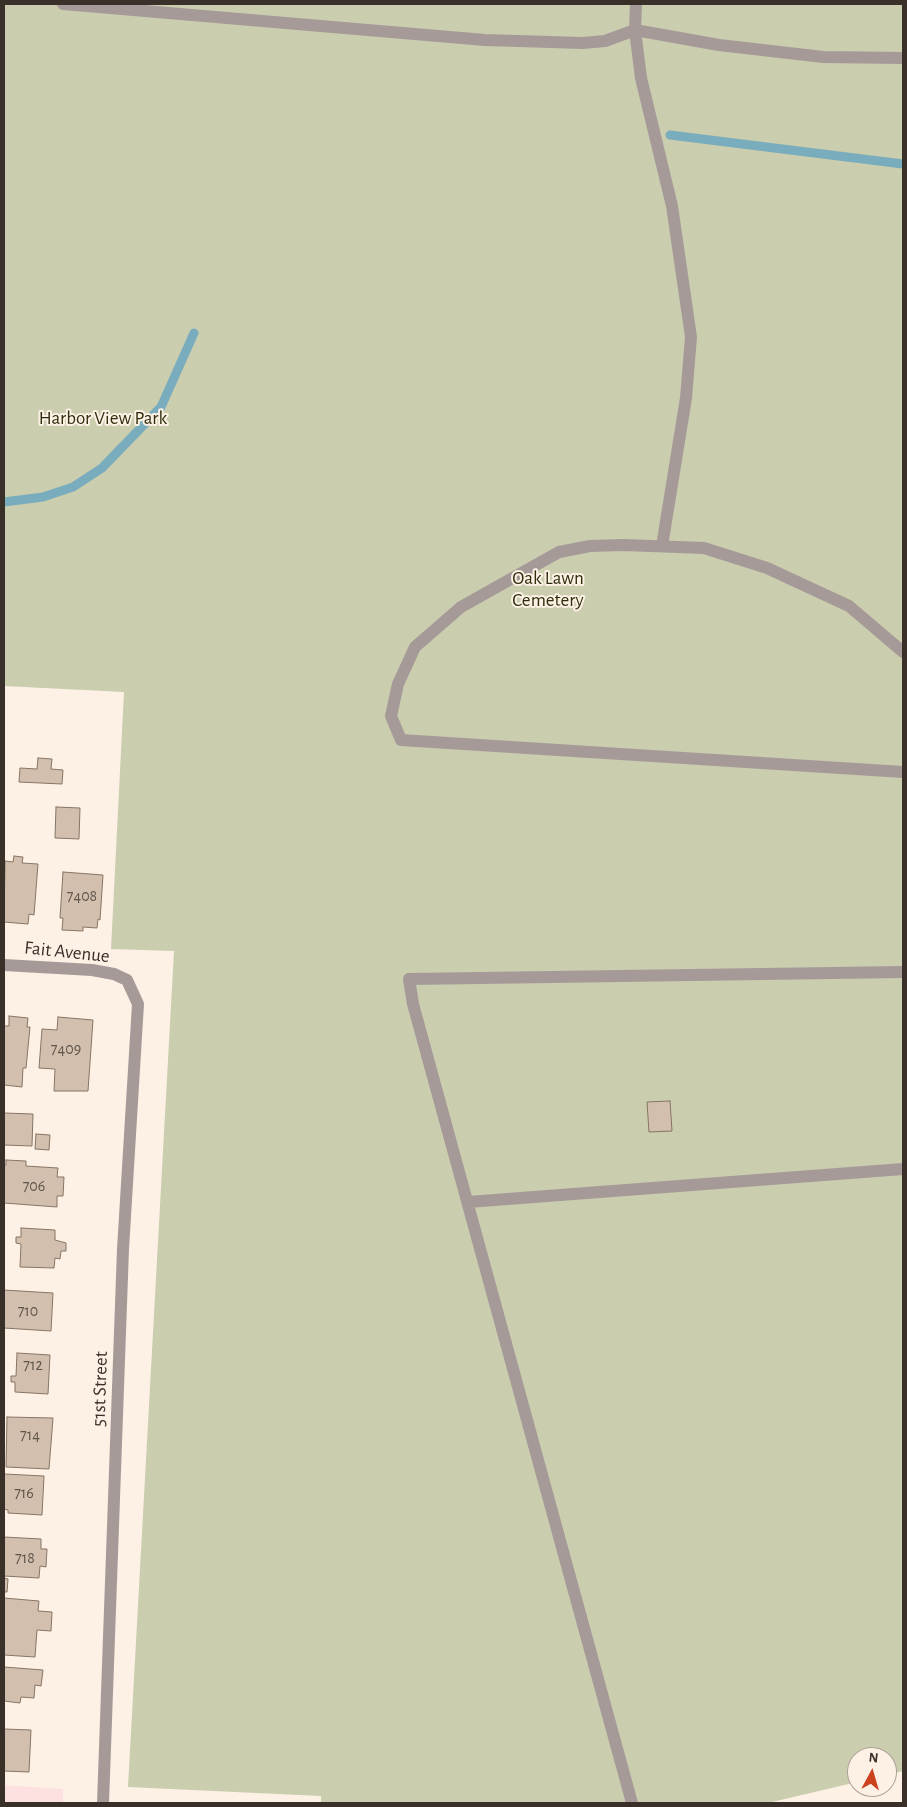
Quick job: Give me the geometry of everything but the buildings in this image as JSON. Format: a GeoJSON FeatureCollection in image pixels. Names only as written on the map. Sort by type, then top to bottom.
{"type":"FeatureCollection","features":[{"type":"Feature","properties":{"kind":"street"},"geometry":{"type":"LineString","coordinates":[[63,4],[485,40],[583,43],[605,41],[635,30],[719,45],[822,57],[903,58]]}},
{"type":"Feature","properties":{"kind":"street"},"geometry":{"type":"LineString","coordinates":[[636,4],[635,30],[641,78],[672,206],[691,337],[686,398],[662,546]]}},
{"type":"Feature","properties":{"kind":"street"},"geometry":{"type":"LineString","coordinates":[[903,652],[849,606],[814,588],[767,568],[704,548],[590,546],[559,552],[461,606],[415,647],[398,684],[391,716],[401,740],[903,772]]}},
{"type":"Feature","properties":{"kind":"street","name":"Fait Avenue"},"geometry":{"type":"LineString","coordinates":[[4,965],[92,970],[114,974],[127,980]]}},
{"type":"Feature","properties":{"kind":"street"},"geometry":{"type":"LineString","coordinates":[[632,1803],[413,1004],[408,979],[903,972]]}},
{"type":"Feature","properties":{"kind":"street","name":"51st Street"},"geometry":{"type":"LineString","coordinates":[[103,1803],[123,1250],[138,1004],[127,980]]}},
{"type":"Feature","properties":{"kind":"street"},"geometry":{"type":"LineString","coordinates":[[468,1202],[903,1169]]}},
{"type":"Feature","properties":{"kind":"shaded area"},"geometry":{"type":"Polygon","coordinates":[[[4,1785],[63,1789],[63,1803],[4,1803],[4,1785]]]}},
{"type":"Feature","properties":{"kind":"green space","name":"Oak Lawn Cemetery"},"geometry":{"type":"Polygon","coordinates":[[[4,4],[903,4],[903,1771],[897,1772],[897,1747],[847,1747],[847,1784],[768,1803],[321,1803],[321,1796],[128,1787],[174,951],[111,949],[124,692],[4,686],[4,4]]]}},
{"type":"Feature","properties":{"kind":"waterway"},"geometry":{"type":"LineString","coordinates":[[670,135],[903,164]]}},
{"type":"Feature","properties":{"kind":"waterway"},"geometry":{"type":"LineString","coordinates":[[4,502],[43,497],[73,487],[102,468],[161,407],[194,333]]}},
{"type":"Feature","properties":{"kind":"park label","name":"Harbor View Park"},"geometry":{"type":"Point","coordinates":[103,418]}}]}
